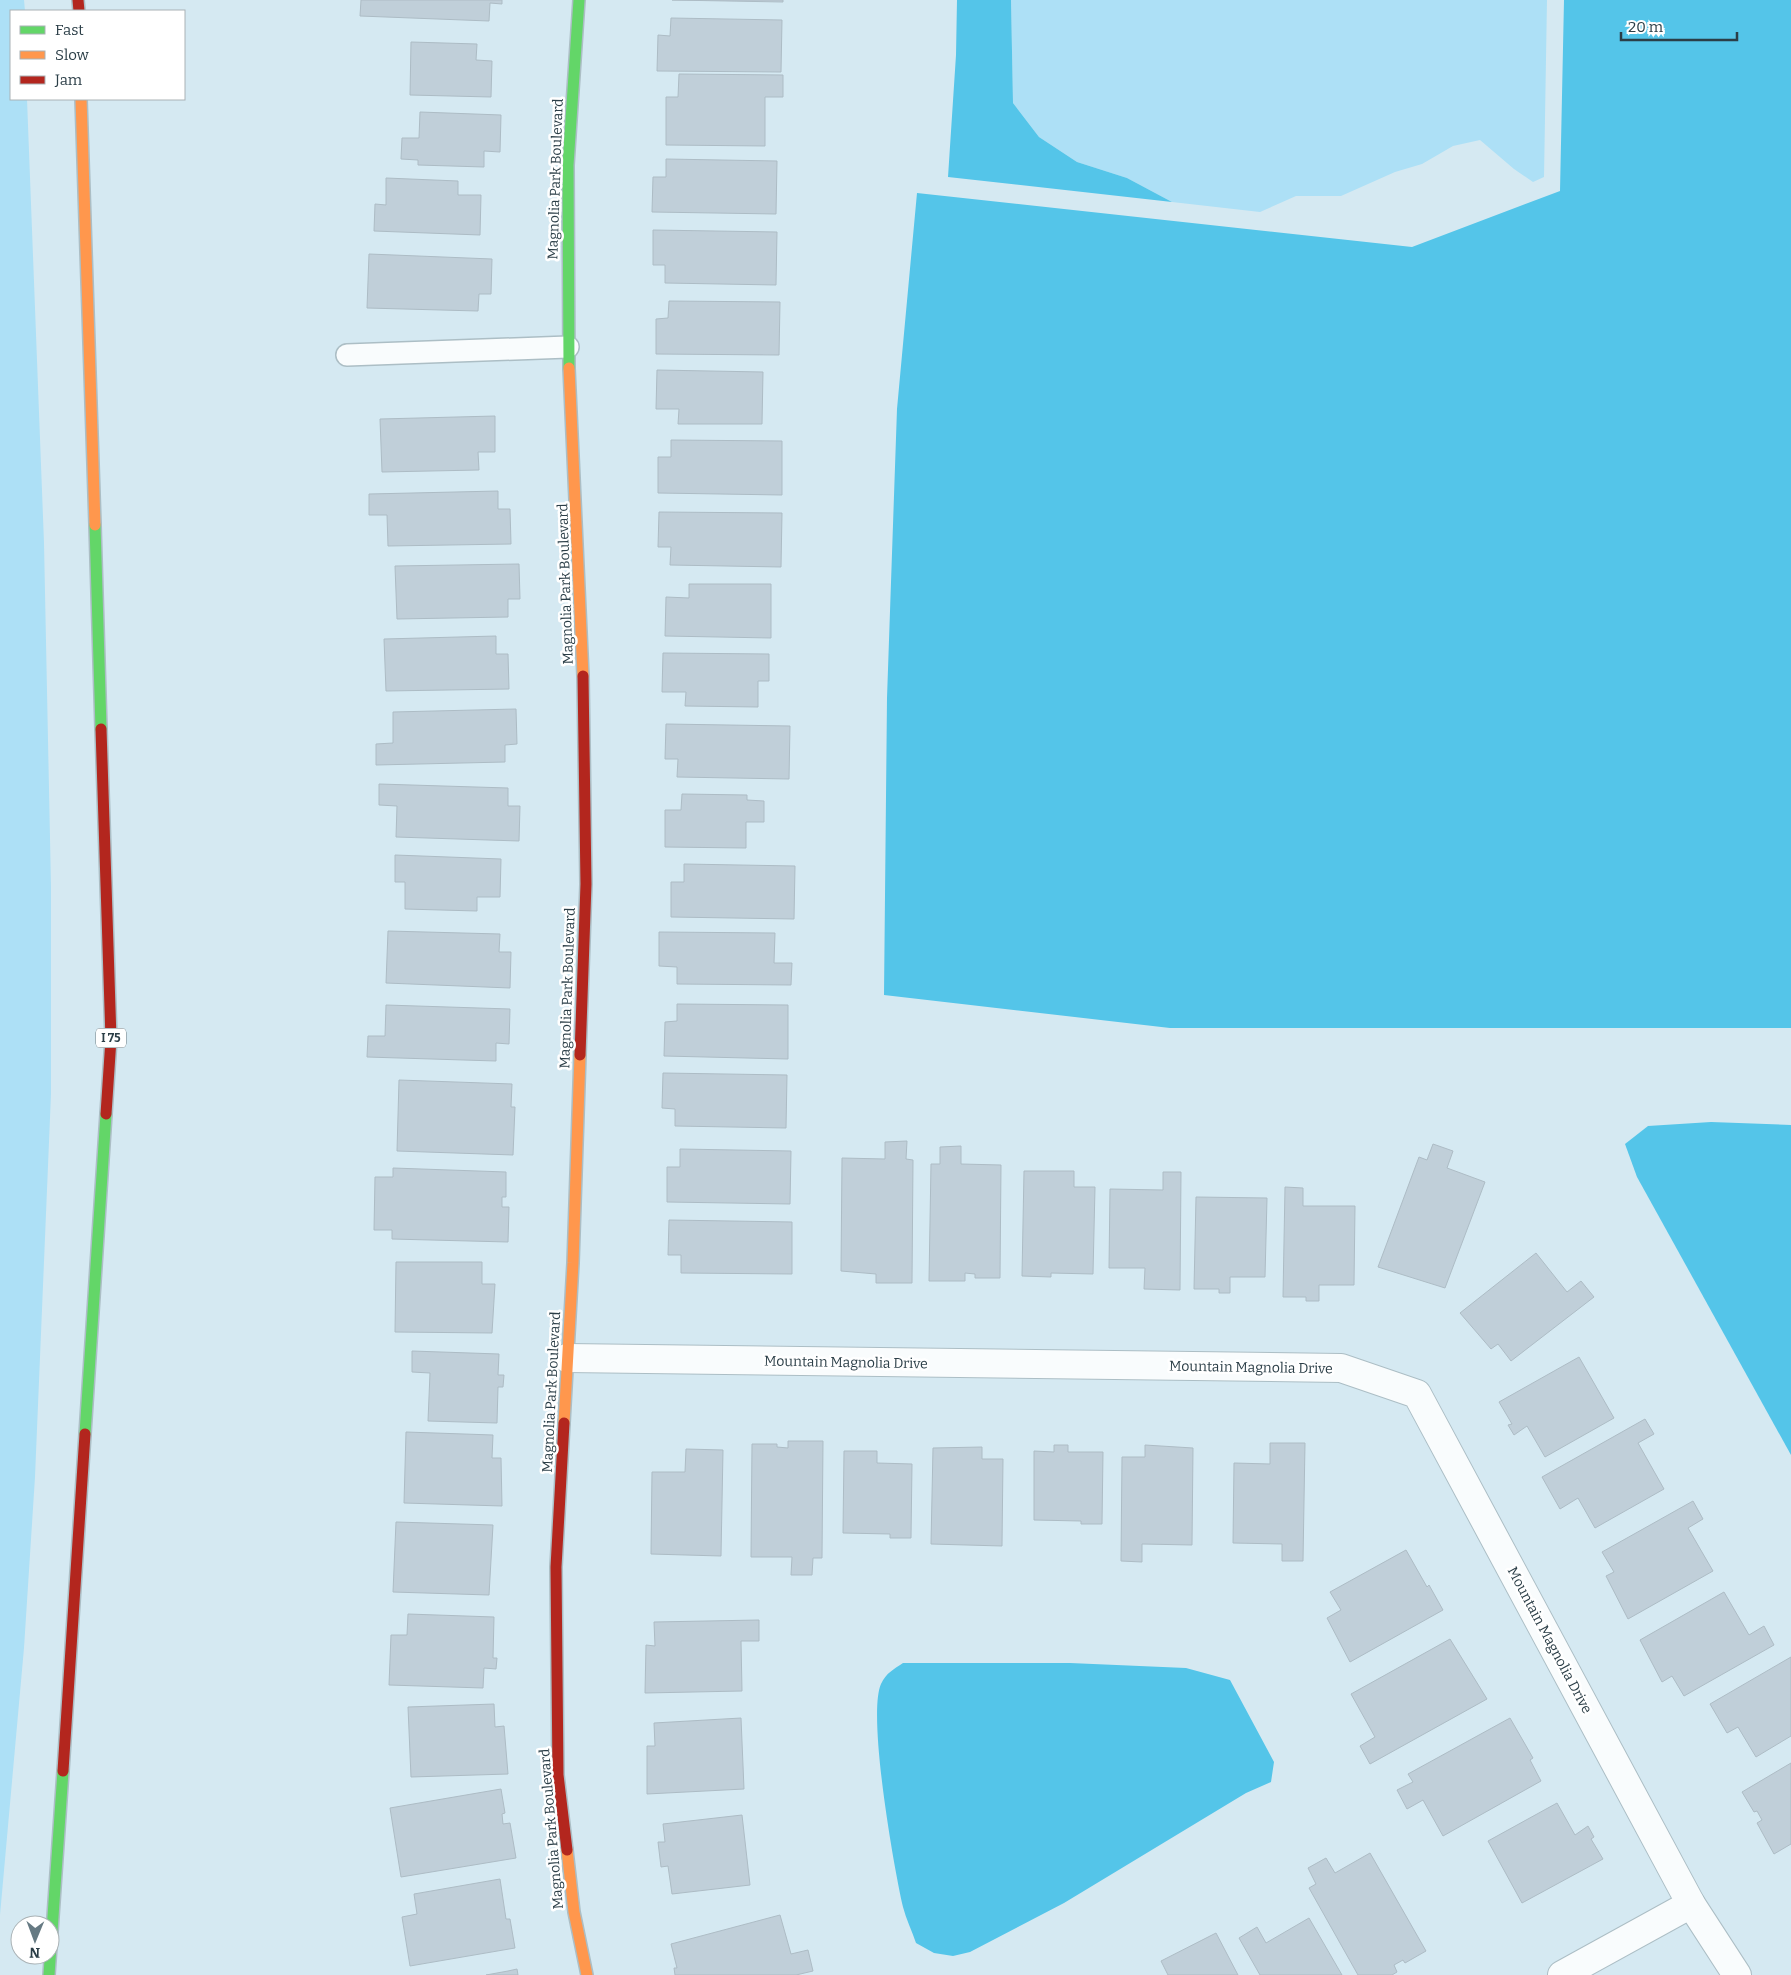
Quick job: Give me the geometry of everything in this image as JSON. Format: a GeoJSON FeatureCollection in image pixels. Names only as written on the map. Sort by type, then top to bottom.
{"type":"FeatureCollection","features":[{"type":"Feature","properties":{"kind":"main road","name":"Magnolia Park Boulevard"},"geometry":{"type":"LineString","coordinates":[[579,0],[568,165],[568,347],[584,667],[586,884],[573,1263],[556,1568],[558,1775],[574,1912],[587,1975]]}},
{"type":"Feature","properties":{"kind":"main road","name":"I 75"},"geometry":{"type":"LineString","coordinates":[[49,1975],[111,1039],[81,100]]}},
{"type":"Feature","properties":{"kind":"street","name":"Mountain Magnolia Drive"},"geometry":{"type":"LineString","coordinates":[[567,1358],[1341,1368],[1417,1394],[1691,1904],[1737,1975]]}},
{"type":"Feature","properties":{"kind":"street"},"geometry":{"type":"LineString","coordinates":[[1562,1975],[1691,1904]]}},
{"type":"Feature","properties":{"kind":"lane"},"geometry":{"type":"LineString","coordinates":[[347,356],[568,347]]}},
{"type":"Feature","properties":{"kind":"shaded area"},"geometry":{"type":"Polygon","coordinates":[[[0,0],[24,0],[25,10],[10,10],[10,100],[27,100],[44,543],[51,887],[51,1094],[35,1477],[24,1648],[0,1915],[0,0]]]}},
{"type":"Feature","properties":{"kind":"shaded area"},"geometry":{"type":"Polygon","coordinates":[[[1011,0],[1547,0],[1544,177],[1533,182],[1514,169],[1480,140],[1453,146],[1422,164],[1395,172],[1341,196],[1296,196],[1260,212],[1172,202],[1127,178],[1077,162],[1039,137],[1013,103],[1011,0]]]}},
{"type":"Feature","properties":{"kind":"water"},"geometry":{"type":"Polygon","coordinates":[[[957,0],[1011,0],[1013,103],[1039,137],[1077,162],[1127,178],[1172,202],[948,177],[956,55],[957,0]]]}},
{"type":"Feature","properties":{"kind":"water"},"geometry":{"type":"Polygon","coordinates":[[[1564,0],[1791,0],[1791,1028],[1170,1028],[884,995],[887,698],[897,409],[917,193],[1412,247],[1560,191],[1564,0]]]}},
{"type":"Feature","properties":{"kind":"water"},"geometry":{"type":"Polygon","coordinates":[[[1711,1122],[1791,1125],[1791,1455],[1637,1177],[1625,1144],[1648,1126],[1711,1122]]]}},
{"type":"Feature","properties":{"kind":"water"},"geometry":{"type":"Polygon","coordinates":[[[903,1663],[1070,1663],[1186,1668],[1230,1680],[1274,1762],[1271,1782],[1246,1793],[1064,1903],[970,1952],[953,1956],[934,1953],[916,1943],[904,1911],[888,1827],[879,1758],[877,1726],[881,1684],[893,1669],[903,1663]]]}},
{"type":"Feature","properties":{"kind":"building"},"geometry":{"type":"Polygon","coordinates":[[[361,0],[502,0],[502,4],[490,3],[489,21],[360,16],[361,0]]]}},
{"type":"Feature","properties":{"kind":"building"},"geometry":{"type":"Polygon","coordinates":[[[672,0],[783,0],[783,2],[672,0]]]}},
{"type":"Feature","properties":{"kind":"building"},"geometry":{"type":"Polygon","coordinates":[[[671,18],[782,20],[781,72],[657,71],[658,35],[670,36],[671,18]]]}},
{"type":"Feature","properties":{"kind":"building"},"geometry":{"type":"Polygon","coordinates":[[[411,42],[477,44],[476,60],[492,61],[491,97],[410,95],[411,42]]]}},
{"type":"Feature","properties":{"kind":"building"},"geometry":{"type":"Polygon","coordinates":[[[679,74],[783,75],[783,97],[765,97],[765,146],[666,145],[666,97],[678,97],[679,74]]]}},
{"type":"Feature","properties":{"kind":"building"},"geometry":{"type":"Polygon","coordinates":[[[420,112],[501,115],[500,152],[484,151],[484,167],[418,165],[418,160],[401,159],[402,138],[419,138],[420,112]]]}},
{"type":"Feature","properties":{"kind":"building"},"geometry":{"type":"Polygon","coordinates":[[[666,159],[777,161],[776,214],[652,212],[653,177],[666,177],[666,159]]]}},
{"type":"Feature","properties":{"kind":"building"},"geometry":{"type":"Polygon","coordinates":[[[386,178],[458,181],[458,195],[481,195],[480,235],[374,231],[375,204],[386,205],[386,178]]]}},
{"type":"Feature","properties":{"kind":"building"},"geometry":{"type":"Polygon","coordinates":[[[653,230],[777,232],[776,285],[665,283],[665,265],[653,265],[653,230]]]}},
{"type":"Feature","properties":{"kind":"building"},"geometry":{"type":"Polygon","coordinates":[[[369,254],[492,259],[491,294],[479,294],[478,311],[367,308],[369,254]]]}},
{"type":"Feature","properties":{"kind":"building"},"geometry":{"type":"Polygon","coordinates":[[[669,301],[780,302],[779,355],[656,354],[656,319],[668,318],[669,301]]]}},
{"type":"Feature","properties":{"kind":"building"},"geometry":{"type":"Polygon","coordinates":[[[657,370],[763,372],[762,424],[678,424],[679,409],[656,409],[657,370]]]}},
{"type":"Feature","properties":{"kind":"building"},"geometry":{"type":"Polygon","coordinates":[[[495,416],[495,452],[478,452],[479,470],[382,472],[380,419],[495,416]]]}},
{"type":"Feature","properties":{"kind":"building"},"geometry":{"type":"Polygon","coordinates":[[[671,440],[782,441],[782,495],[658,493],[658,457],[671,457],[671,440]]]}},
{"type":"Feature","properties":{"kind":"building"},"geometry":{"type":"Polygon","coordinates":[[[498,491],[498,509],[510,509],[511,544],[388,546],[387,515],[369,515],[369,494],[498,491]]]}},
{"type":"Feature","properties":{"kind":"building"},"geometry":{"type":"Polygon","coordinates":[[[659,512],[782,513],[781,567],[670,565],[671,547],[658,547],[659,512]]]}},
{"type":"Feature","properties":{"kind":"building"},"geometry":{"type":"Polygon","coordinates":[[[519,564],[520,599],[508,599],[508,617],[397,619],[395,566],[519,564]]]}},
{"type":"Feature","properties":{"kind":"building"},"geometry":{"type":"Polygon","coordinates":[[[689,584],[771,584],[771,638],[665,636],[666,597],[689,598],[689,584]]]}},
{"type":"Feature","properties":{"kind":"building"},"geometry":{"type":"Polygon","coordinates":[[[496,636],[496,654],[508,654],[509,689],[386,691],[384,639],[496,636]]]}},
{"type":"Feature","properties":{"kind":"building"},"geometry":{"type":"Polygon","coordinates":[[[663,653],[769,654],[769,681],[758,681],[758,707],[685,706],[686,692],[662,692],[663,653]]]}},
{"type":"Feature","properties":{"kind":"building"},"geometry":{"type":"Polygon","coordinates":[[[516,709],[517,744],[505,745],[505,762],[376,765],[376,744],[393,743],[393,712],[516,709]]]}},
{"type":"Feature","properties":{"kind":"building"},"geometry":{"type":"Polygon","coordinates":[[[666,724],[790,726],[789,779],[677,777],[678,759],[665,759],[666,724]]]}},
{"type":"Feature","properties":{"kind":"building"},"geometry":{"type":"Polygon","coordinates":[[[379,784],[508,788],[508,806],[520,806],[519,841],[396,837],[397,806],[379,805],[379,784]]]}},
{"type":"Feature","properties":{"kind":"building"},"geometry":{"type":"Polygon","coordinates":[[[682,794],[747,795],[747,800],[764,801],[764,822],[746,822],[746,848],[665,847],[665,810],[681,810],[682,794]]]}},
{"type":"Feature","properties":{"kind":"building"},"geometry":{"type":"Polygon","coordinates":[[[395,855],[501,859],[500,897],[477,897],[477,911],[405,909],[405,882],[395,882],[395,855]]]}},
{"type":"Feature","properties":{"kind":"building"},"geometry":{"type":"Polygon","coordinates":[[[684,864],[795,866],[794,919],[671,917],[671,882],[684,882],[684,864]]]}},
{"type":"Feature","properties":{"kind":"building"},"geometry":{"type":"Polygon","coordinates":[[[388,931],[500,934],[499,952],[511,952],[510,988],[386,983],[388,931]]]}},
{"type":"Feature","properties":{"kind":"building"},"geometry":{"type":"Polygon","coordinates":[[[659,932],[775,933],[774,963],[792,963],[791,985],[677,984],[677,967],[659,966],[659,932]]]}},
{"type":"Feature","properties":{"kind":"building"},"geometry":{"type":"Polygon","coordinates":[[[677,1004],[788,1005],[788,1059],[664,1056],[665,1022],[677,1021],[677,1004]]]}},
{"type":"Feature","properties":{"kind":"building"},"geometry":{"type":"Polygon","coordinates":[[[386,1005],[510,1009],[509,1044],[496,1043],[496,1061],[367,1057],[368,1036],[385,1036],[386,1005]]]}},
{"type":"Feature","properties":{"kind":"building"},"geometry":{"type":"Polygon","coordinates":[[[663,1073],[787,1075],[786,1128],[675,1126],[675,1109],[662,1108],[663,1073]]]}},
{"type":"Feature","properties":{"kind":"building"},"geometry":{"type":"Polygon","coordinates":[[[399,1080],[512,1084],[511,1107],[515,1107],[513,1155],[397,1151],[399,1080]]]}},
{"type":"Feature","properties":{"kind":"building"},"geometry":{"type":"Polygon","coordinates":[[[907,1141],[906,1159],[913,1160],[912,1283],[876,1283],[876,1274],[841,1271],[842,1158],[885,1159],[885,1142],[907,1141]]]}},
{"type":"Feature","properties":{"kind":"building"},"geometry":{"type":"Polygon","coordinates":[[[1433,1144],[1453,1151],[1447,1168],[1485,1182],[1445,1288],[1378,1267],[1419,1157],[1427,1160],[1433,1144]]]}},
{"type":"Feature","properties":{"kind":"building"},"geometry":{"type":"Polygon","coordinates":[[[961,1146],[961,1164],[1001,1165],[1000,1278],[975,1278],[975,1274],[965,1273],[965,1281],[929,1281],[931,1164],[940,1164],[940,1147],[961,1146]]]}},
{"type":"Feature","properties":{"kind":"building"},"geometry":{"type":"Polygon","coordinates":[[[680,1149],[791,1151],[790,1204],[667,1202],[667,1167],[680,1167],[680,1149]]]}},
{"type":"Feature","properties":{"kind":"building"},"geometry":{"type":"Polygon","coordinates":[[[393,1168],[506,1172],[506,1197],[502,1197],[502,1207],[509,1207],[508,1242],[392,1239],[392,1230],[374,1230],[375,1177],[393,1177],[393,1168]]]}},
{"type":"Feature","properties":{"kind":"building"},"geometry":{"type":"Polygon","coordinates":[[[1024,1171],[1074,1171],[1074,1187],[1095,1187],[1093,1274],[1051,1273],[1051,1277],[1022,1276],[1024,1171]]]}},
{"type":"Feature","properties":{"kind":"building"},"geometry":{"type":"Polygon","coordinates":[[[1163,1172],[1181,1172],[1180,1290],[1144,1289],[1145,1268],[1109,1268],[1110,1189],[1163,1190],[1163,1172]]]}},
{"type":"Feature","properties":{"kind":"building"},"geometry":{"type":"Polygon","coordinates":[[[1285,1187],[1303,1188],[1303,1206],[1355,1206],[1354,1285],[1319,1285],[1319,1301],[1306,1301],[1306,1297],[1283,1297],[1285,1187]]]}},
{"type":"Feature","properties":{"kind":"building"},"geometry":{"type":"Polygon","coordinates":[[[1196,1197],[1267,1198],[1265,1277],[1230,1277],[1230,1293],[1219,1293],[1219,1289],[1194,1289],[1196,1197]]]}},
{"type":"Feature","properties":{"kind":"building"},"geometry":{"type":"Polygon","coordinates":[[[669,1220],[792,1222],[792,1274],[681,1273],[681,1255],[668,1255],[669,1220]]]}},
{"type":"Feature","properties":{"kind":"building"},"geometry":{"type":"Polygon","coordinates":[[[1536,1253],[1567,1292],[1581,1281],[1594,1297],[1511,1361],[1498,1344],[1491,1349],[1460,1313],[1536,1253]]]}},
{"type":"Feature","properties":{"kind":"building"},"geometry":{"type":"Polygon","coordinates":[[[396,1262],[482,1262],[482,1284],[495,1284],[492,1333],[395,1332],[396,1262]]]}},
{"type":"Feature","properties":{"kind":"building"},"geometry":{"type":"Polygon","coordinates":[[[412,1351],[499,1354],[498,1375],[504,1375],[503,1387],[498,1387],[497,1423],[428,1421],[430,1373],[412,1372],[412,1351]]]}},
{"type":"Feature","properties":{"kind":"building"},"geometry":{"type":"Polygon","coordinates":[[[1579,1357],[1614,1418],[1545,1457],[1527,1426],[1514,1435],[1508,1425],[1512,1424],[1499,1402],[1579,1357]]]}},
{"type":"Feature","properties":{"kind":"building"},"geometry":{"type":"Polygon","coordinates":[[[1645,1419],[1654,1434],[1638,1443],[1664,1489],[1595,1528],[1578,1498],[1560,1509],[1542,1477],[1645,1419]]]}},
{"type":"Feature","properties":{"kind":"building"},"geometry":{"type":"Polygon","coordinates":[[[406,1432],[493,1435],[492,1458],[501,1458],[502,1506],[404,1503],[406,1432]]]}},
{"type":"Feature","properties":{"kind":"building"},"geometry":{"type":"Polygon","coordinates":[[[788,1441],[823,1441],[822,1558],[813,1558],[812,1575],[791,1575],[792,1557],[751,1557],[752,1444],[777,1444],[777,1447],[788,1448],[788,1441]]]}},
{"type":"Feature","properties":{"kind":"building"},"geometry":{"type":"Polygon","coordinates":[[[1270,1443],[1305,1443],[1303,1561],[1282,1561],[1282,1544],[1233,1543],[1234,1463],[1270,1464],[1270,1443]]]}},
{"type":"Feature","properties":{"kind":"building"},"geometry":{"type":"Polygon","coordinates":[[[1054,1445],[1068,1445],[1068,1452],[1103,1452],[1102,1524],[1081,1524],[1081,1521],[1034,1520],[1034,1451],[1054,1452],[1054,1445]]]}},
{"type":"Feature","properties":{"kind":"building"},"geometry":{"type":"Polygon","coordinates":[[[1145,1445],[1193,1448],[1192,1545],[1142,1544],[1142,1562],[1121,1561],[1122,1457],[1145,1457],[1145,1445]]]}},
{"type":"Feature","properties":{"kind":"building"},"geometry":{"type":"Polygon","coordinates":[[[982,1447],[982,1459],[1003,1459],[1002,1546],[931,1544],[933,1448],[982,1447]]]}},
{"type":"Feature","properties":{"kind":"building"},"geometry":{"type":"Polygon","coordinates":[[[686,1449],[723,1450],[721,1556],[651,1554],[652,1472],[685,1472],[686,1449]]]}},
{"type":"Feature","properties":{"kind":"building"},"geometry":{"type":"Polygon","coordinates":[[[844,1451],[877,1451],[877,1463],[912,1464],[911,1538],[890,1538],[890,1534],[843,1533],[844,1451]]]}},
{"type":"Feature","properties":{"kind":"building"},"geometry":{"type":"Polygon","coordinates":[[[1693,1501],[1703,1519],[1688,1528],[1713,1571],[1628,1619],[1606,1576],[1614,1572],[1602,1552],[1693,1501]]]}},
{"type":"Feature","properties":{"kind":"building"},"geometry":{"type":"Polygon","coordinates":[[[396,1522],[493,1525],[489,1595],[393,1592],[396,1522]]]}},
{"type":"Feature","properties":{"kind":"building"},"geometry":{"type":"Polygon","coordinates":[[[1406,1550],[1427,1587],[1429,1585],[1443,1610],[1350,1662],[1327,1618],[1341,1610],[1330,1592],[1406,1550]]]}},
{"type":"Feature","properties":{"kind":"building"},"geometry":{"type":"Polygon","coordinates":[[[1724,1592],[1749,1635],[1764,1626],[1774,1645],[1684,1696],[1672,1676],[1662,1682],[1640,1640],[1724,1592]]]}},
{"type":"Feature","properties":{"kind":"building"},"geometry":{"type":"Polygon","coordinates":[[[408,1614],[494,1617],[493,1658],[497,1658],[496,1669],[484,1668],[483,1688],[389,1685],[391,1635],[407,1635],[408,1614]]]}},
{"type":"Feature","properties":{"kind":"building"},"geometry":{"type":"Polygon","coordinates":[[[759,1620],[759,1641],[741,1641],[742,1691],[645,1693],[646,1645],[655,1646],[654,1622],[759,1620]]]}},
{"type":"Feature","properties":{"kind":"building"},"geometry":{"type":"Polygon","coordinates":[[[1450,1639],[1487,1699],[1370,1764],[1360,1746],[1375,1737],[1351,1694],[1450,1639]]]}},
{"type":"Feature","properties":{"kind":"building"},"geometry":{"type":"Polygon","coordinates":[[[1791,1657],[1791,1736],[1756,1757],[1738,1727],[1727,1733],[1710,1704],[1791,1657]]]}},
{"type":"Feature","properties":{"kind":"building"},"geometry":{"type":"Polygon","coordinates":[[[494,1704],[495,1727],[504,1726],[508,1774],[411,1777],[408,1707],[494,1704]]]}},
{"type":"Feature","properties":{"kind":"building"},"geometry":{"type":"Polygon","coordinates":[[[741,1718],[744,1789],[647,1794],[647,1746],[655,1746],[654,1723],[741,1718]]]}},
{"type":"Feature","properties":{"kind":"building"},"geometry":{"type":"Polygon","coordinates":[[[1510,1718],[1533,1758],[1530,1760],[1541,1781],[1443,1836],[1423,1800],[1407,1809],[1397,1790],[1413,1782],[1408,1774],[1510,1718]]]}},
{"type":"Feature","properties":{"kind":"building"},"geometry":{"type":"Polygon","coordinates":[[[1791,1763],[1791,1844],[1774,1854],[1757,1823],[1762,1820],[1757,1811],[1754,1812],[1742,1792],[1791,1763]]]}},
{"type":"Feature","properties":{"kind":"building"},"geometry":{"type":"Polygon","coordinates":[[[501,1789],[505,1813],[502,1814],[503,1824],[510,1823],[516,1858],[401,1877],[390,1808],[501,1789]]]}},
{"type":"Feature","properties":{"kind":"building"},"geometry":{"type":"Polygon","coordinates":[[[1557,1803],[1575,1835],[1588,1826],[1594,1837],[1591,1839],[1603,1859],[1522,1903],[1488,1841],[1557,1803]]]}},
{"type":"Feature","properties":{"kind":"building"},"geometry":{"type":"Polygon","coordinates":[[[742,1815],[750,1885],[672,1894],[668,1866],[661,1867],[658,1842],[665,1842],[663,1824],[742,1815]]]}},
{"type":"Feature","properties":{"kind":"building"},"geometry":{"type":"Polygon","coordinates":[[[1370,1853],[1426,1951],[1405,1963],[1403,1960],[1394,1965],[1397,1972],[1392,1975],[1358,1975],[1309,1888],[1316,1884],[1308,1868],[1326,1858],[1335,1873],[1370,1853]]]}},
{"type":"Feature","properties":{"kind":"building"},"geometry":{"type":"Polygon","coordinates":[[[500,1879],[506,1919],[510,1919],[515,1948],[410,1966],[402,1917],[417,1914],[414,1894],[500,1879]]]}},
{"type":"Feature","properties":{"kind":"building"},"geometry":{"type":"Polygon","coordinates":[[[780,1915],[791,1954],[808,1950],[813,1971],[796,1975],[675,1975],[674,1968],[677,1968],[671,1944],[780,1915]]]}},
{"type":"Feature","properties":{"kind":"building"},"geometry":{"type":"Polygon","coordinates":[[[1309,1918],[1342,1975],[1260,1975],[1239,1938],[1257,1927],[1266,1943],[1309,1918]]]}},
{"type":"Feature","properties":{"kind":"building"},"geometry":{"type":"Polygon","coordinates":[[[1216,1933],[1238,1975],[1168,1975],[1161,1961],[1216,1933]]]}},
{"type":"Feature","properties":{"kind":"building"},"geometry":{"type":"Polygon","coordinates":[[[517,1969],[518,1975],[486,1975],[508,1971],[517,1969]]]}},
{"type":"Feature","properties":{"kind":"traffic: fast"},"geometry":{"type":"LineString","coordinates":[[569,368],[568,165],[579,0]]}},
{"type":"Feature","properties":{"kind":"traffic: fast"},"geometry":{"type":"LineString","coordinates":[[95,525],[101,729]]}},
{"type":"Feature","properties":{"kind":"traffic: fast"},"geometry":{"type":"LineString","coordinates":[[85,1434],[106,1114]]}},
{"type":"Feature","properties":{"kind":"traffic: fast"},"geometry":{"type":"LineString","coordinates":[[49,1975],[63,1771]]}},
{"type":"Feature","properties":{"kind":"traffic: slow"},"geometry":{"type":"LineString","coordinates":[[81,100],[95,525]]}},
{"type":"Feature","properties":{"kind":"traffic: slow"},"geometry":{"type":"LineString","coordinates":[[569,368],[583,676]]}},
{"type":"Feature","properties":{"kind":"traffic: slow"},"geometry":{"type":"LineString","coordinates":[[564,1423],[573,1263],[580,1055]]}},
{"type":"Feature","properties":{"kind":"traffic: slow"},"geometry":{"type":"LineString","coordinates":[[567,1850],[574,1912],[587,1975]]}},
{"type":"Feature","properties":{"kind":"traffic: jam"},"geometry":{"type":"LineString","coordinates":[[78,0],[79,10]]}},
{"type":"Feature","properties":{"kind":"traffic: jam"},"geometry":{"type":"LineString","coordinates":[[580,1055],[586,884],[583,676]]}},
{"type":"Feature","properties":{"kind":"traffic: jam"},"geometry":{"type":"LineString","coordinates":[[101,729],[111,1039],[106,1114]]}},
{"type":"Feature","properties":{"kind":"traffic: jam"},"geometry":{"type":"LineString","coordinates":[[564,1423],[556,1567],[558,1775],[567,1850]]}},
{"type":"Feature","properties":{"kind":"traffic: jam"},"geometry":{"type":"LineString","coordinates":[[63,1771],[85,1434]]}}]}
